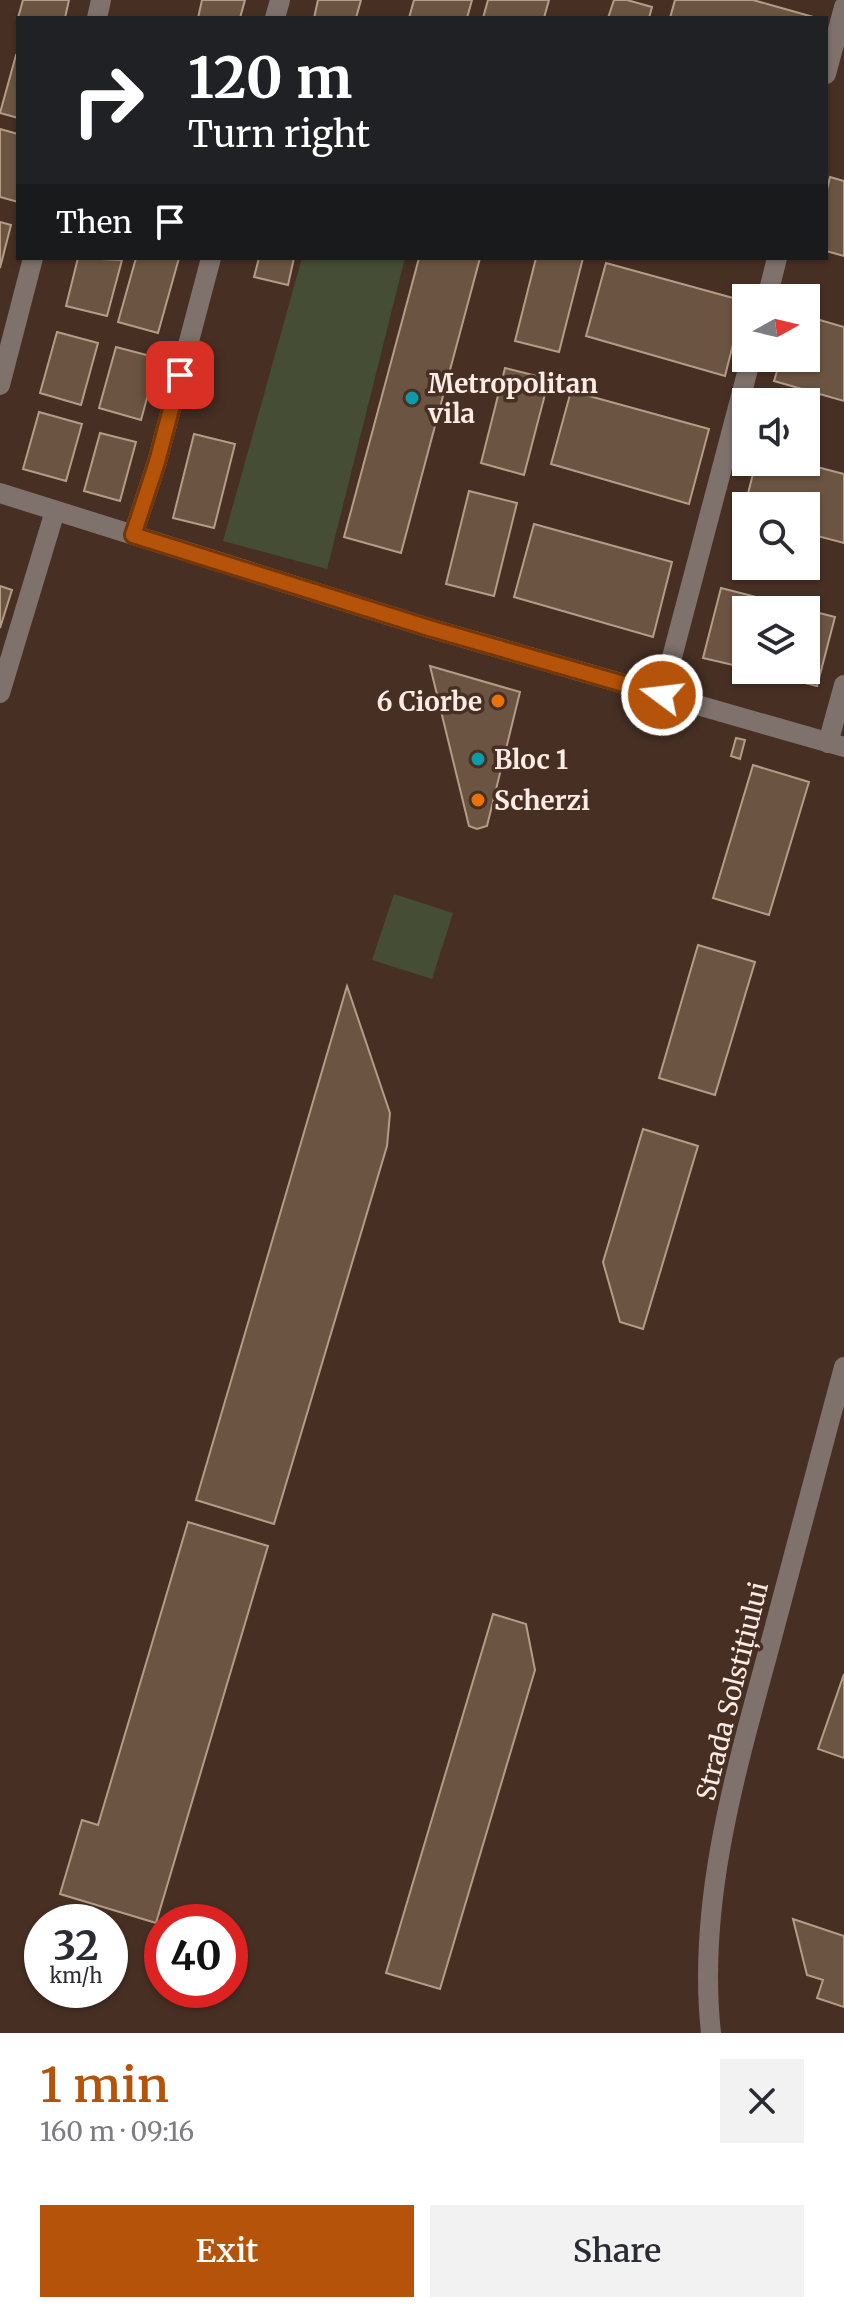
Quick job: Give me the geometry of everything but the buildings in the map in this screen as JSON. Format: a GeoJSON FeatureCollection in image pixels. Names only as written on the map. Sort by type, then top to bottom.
{"type":"FeatureCollection","features":[{"type":"Feature","properties":{"kind":"street"},"geometry":{"type":"LineString","coordinates":[[828,67],[844,7]]}},
{"type":"Feature","properties":{"kind":"street"},"geometry":{"type":"LineString","coordinates":[[0,385],[32,260]]}},
{"type":"Feature","properties":{"kind":"street"},"geometry":{"type":"LineString","coordinates":[[133,535],[157,462],[210,260]]}},
{"type":"Feature","properties":{"kind":"street"},"geometry":{"type":"LineString","coordinates":[[770,284],[776,260]]}},
{"type":"Feature","properties":{"kind":"street"},"geometry":{"type":"LineString","coordinates":[[662,695],[747,372]]}},
{"type":"Feature","properties":{"kind":"street"},"geometry":{"type":"LineString","coordinates":[[0,493],[429,628],[836,745],[844,685]]}},
{"type":"Feature","properties":{"kind":"street"},"geometry":{"type":"LineString","coordinates":[[0,693],[55,511]]}},
{"type":"Feature","properties":{"kind":"street","name":"Strada Solstițiului"},"geometry":{"type":"LineString","coordinates":[[711,2033],[710,1930],[719,1859],[736,1770],[844,1367]]}},
{"type":"Feature","properties":{"kind":"green space"},"geometry":{"type":"Polygon","coordinates":[[[301,260],[404,260],[327,569],[223,541],[301,260]]]}},
{"type":"Feature","properties":{"kind":"green space"},"geometry":{"type":"Polygon","coordinates":[[[394,894],[453,913],[432,979],[372,960],[394,894]]]}},
{"type":"Feature","properties":{"kind":"place","name":"Metropolitan vila"},"geometry":{"type":"Point","coordinates":[412,398]}},
{"type":"Feature","properties":{"kind":"place","name":"6 Ciorbe"},"geometry":{"type":"Point","coordinates":[498,701]}},
{"type":"Feature","properties":{"kind":"place","name":"Bloc 1"},"geometry":{"type":"Point","coordinates":[478,759]}},
{"type":"Feature","properties":{"kind":"place","name":"Scherzi"},"geometry":{"type":"Point","coordinates":[478,800]}},
{"type":"Feature","properties":{"kind":"route"},"geometry":{"type":"LineString","coordinates":[[180,375],[157,462],[133,535],[429,628],[662,695]]}}]}
